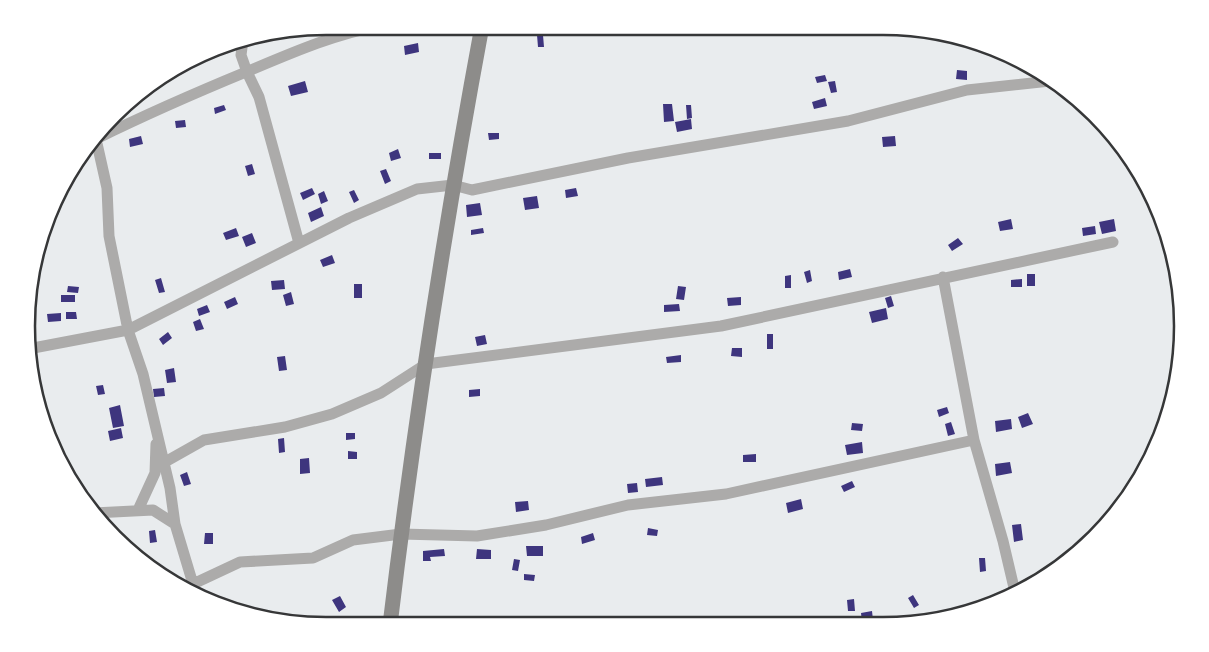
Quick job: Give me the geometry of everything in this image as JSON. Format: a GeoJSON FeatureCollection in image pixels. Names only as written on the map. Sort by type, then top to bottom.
{"type":"FeatureCollection","features":[{"type":"Feature","properties":{"kind":"street"},"geometry":{"type":"LineString","coordinates":[[108,133],[153,111],[343,35]]}},
{"type":"Feature","properties":{"kind":"street"},"geometry":{"type":"LineString","coordinates":[[391,617],[401,534],[453,185],[480,35]]}},
{"type":"Feature","properties":{"kind":"street"},"geometry":{"type":"LineString","coordinates":[[243,47],[242,55],[247,72],[259,97],[299,244]]}},
{"type":"Feature","properties":{"kind":"street"},"geometry":{"type":"LineString","coordinates":[[36,348],[128,330],[349,218],[418,189],[453,185],[472,190],[628,158],[848,121],[967,90],[1042,82]]}},
{"type":"Feature","properties":{"kind":"street"},"geometry":{"type":"LineString","coordinates":[[98,146],[107,188],[109,236],[128,330],[143,374],[157,428],[159,445],[170,488],[175,524],[193,585]]}},
{"type":"Feature","properties":{"kind":"street"},"geometry":{"type":"LineString","coordinates":[[164,462],[204,440],[285,427],[332,414],[381,393],[426,364],[721,326],[943,277],[1114,242]]}},
{"type":"Feature","properties":{"kind":"street"},"geometry":{"type":"LineString","coordinates":[[943,277],[974,440],[1003,541],[1014,586]]}},
{"type":"Feature","properties":{"kind":"street"},"geometry":{"type":"LineString","coordinates":[[138,510],[155,473],[157,428]]}},
{"type":"Feature","properties":{"kind":"street"},"geometry":{"type":"LineString","coordinates":[[196,587],[240,562],[313,558],[353,540],[401,534],[477,536],[529,528],[628,505],[726,494],[974,440]]}},
{"type":"Feature","properties":{"kind":"street"},"geometry":{"type":"LineString","coordinates":[[103,512],[153,510],[175,524]]}},
{"type":"Feature","properties":{"kind":"building"},"geometry":{"type":"Polygon","coordinates":[[[537,35],[543,35],[544,47],[538,47],[537,35]]]}},
{"type":"Feature","properties":{"kind":"building"},"geometry":{"type":"Polygon","coordinates":[[[418,43],[419,52],[405,55],[404,46],[418,43]]]}},
{"type":"Feature","properties":{"kind":"building"},"geometry":{"type":"Polygon","coordinates":[[[957,70],[967,71],[967,80],[956,79],[957,70]]]}},
{"type":"Feature","properties":{"kind":"building"},"geometry":{"type":"Polygon","coordinates":[[[825,75],[827,81],[817,83],[815,77],[825,75]]]}},
{"type":"Feature","properties":{"kind":"building"},"geometry":{"type":"Polygon","coordinates":[[[305,81],[308,92],[291,96],[288,86],[305,81]]]}},
{"type":"Feature","properties":{"kind":"building"},"geometry":{"type":"Polygon","coordinates":[[[835,81],[837,92],[831,93],[828,82],[835,81]]]}},
{"type":"Feature","properties":{"kind":"building"},"geometry":{"type":"Polygon","coordinates":[[[825,98],[827,106],[814,109],[812,102],[825,98]]]}},
{"type":"Feature","properties":{"kind":"building"},"geometry":{"type":"Polygon","coordinates":[[[663,104],[672,104],[674,121],[664,122],[663,104]]]}},
{"type":"Feature","properties":{"kind":"building"},"geometry":{"type":"Polygon","coordinates":[[[224,105],[226,110],[215,114],[214,108],[224,105]]]}},
{"type":"Feature","properties":{"kind":"building"},"geometry":{"type":"Polygon","coordinates":[[[686,105],[691,105],[692,118],[687,119],[686,105]]]}},
{"type":"Feature","properties":{"kind":"building"},"geometry":{"type":"Polygon","coordinates":[[[691,119],[692,129],[677,132],[675,122],[691,119]]]}},
{"type":"Feature","properties":{"kind":"building"},"geometry":{"type":"Polygon","coordinates":[[[185,120],[186,127],[176,128],[175,121],[185,120]]]}},
{"type":"Feature","properties":{"kind":"building"},"geometry":{"type":"Polygon","coordinates":[[[488,133],[499,133],[499,139],[489,140],[488,133]]]}},
{"type":"Feature","properties":{"kind":"building"},"geometry":{"type":"Polygon","coordinates":[[[141,136],[143,144],[130,147],[129,139],[141,136]]]}},
{"type":"Feature","properties":{"kind":"building"},"geometry":{"type":"Polygon","coordinates":[[[895,136],[896,146],[883,147],[882,137],[895,136]]]}},
{"type":"Feature","properties":{"kind":"building"},"geometry":{"type":"Polygon","coordinates":[[[398,149],[401,158],[391,161],[389,153],[398,149]]]}},
{"type":"Feature","properties":{"kind":"building"},"geometry":{"type":"Polygon","coordinates":[[[429,153],[441,153],[441,159],[429,159],[429,153]]]}},
{"type":"Feature","properties":{"kind":"building"},"geometry":{"type":"Polygon","coordinates":[[[252,164],[255,174],[248,176],[245,166],[252,164]]]}},
{"type":"Feature","properties":{"kind":"building"},"geometry":{"type":"Polygon","coordinates":[[[386,169],[391,181],[385,184],[380,171],[386,169]]]}},
{"type":"Feature","properties":{"kind":"building"},"geometry":{"type":"Polygon","coordinates":[[[312,188],[315,194],[303,200],[300,193],[312,188]]]}},
{"type":"Feature","properties":{"kind":"building"},"geometry":{"type":"Polygon","coordinates":[[[576,188],[578,196],[566,198],[565,190],[576,188]]]}},
{"type":"Feature","properties":{"kind":"building"},"geometry":{"type":"Polygon","coordinates":[[[354,190],[359,200],[354,203],[349,192],[354,190]]]}},
{"type":"Feature","properties":{"kind":"building"},"geometry":{"type":"Polygon","coordinates":[[[324,191],[328,201],[321,204],[318,194],[324,191]]]}},
{"type":"Feature","properties":{"kind":"building"},"geometry":{"type":"Polygon","coordinates":[[[537,196],[539,208],[525,210],[523,198],[537,196]]]}},
{"type":"Feature","properties":{"kind":"building"},"geometry":{"type":"Polygon","coordinates":[[[480,203],[482,215],[467,217],[466,205],[480,203]]]}},
{"type":"Feature","properties":{"kind":"building"},"geometry":{"type":"Polygon","coordinates":[[[321,207],[324,216],[311,222],[308,213],[321,207]]]}},
{"type":"Feature","properties":{"kind":"building"},"geometry":{"type":"Polygon","coordinates":[[[1011,219],[1013,229],[1000,231],[998,222],[1011,219]]]}},
{"type":"Feature","properties":{"kind":"building"},"geometry":{"type":"Polygon","coordinates":[[[1114,219],[1116,231],[1102,234],[1099,222],[1114,219]]]}},
{"type":"Feature","properties":{"kind":"building"},"geometry":{"type":"Polygon","coordinates":[[[1095,226],[1096,234],[1083,236],[1082,228],[1095,226]]]}},
{"type":"Feature","properties":{"kind":"building"},"geometry":{"type":"Polygon","coordinates":[[[236,228],[239,236],[226,240],[223,233],[236,228]]]}},
{"type":"Feature","properties":{"kind":"building"},"geometry":{"type":"Polygon","coordinates":[[[483,228],[484,233],[471,235],[471,230],[483,228]]]}},
{"type":"Feature","properties":{"kind":"building"},"geometry":{"type":"Polygon","coordinates":[[[252,233],[256,243],[246,247],[242,237],[252,233]]]}},
{"type":"Feature","properties":{"kind":"building"},"geometry":{"type":"Polygon","coordinates":[[[958,238],[963,244],[952,251],[948,245],[958,238]]]}},
{"type":"Feature","properties":{"kind":"building"},"geometry":{"type":"Polygon","coordinates":[[[332,255],[335,263],[323,267],[320,260],[332,255]]]}},
{"type":"Feature","properties":{"kind":"building"},"geometry":{"type":"Polygon","coordinates":[[[850,269],[852,277],[839,280],[838,272],[850,269]]]}},
{"type":"Feature","properties":{"kind":"building"},"geometry":{"type":"Polygon","coordinates":[[[810,270],[812,281],[807,283],[804,272],[810,270]]]}},
{"type":"Feature","properties":{"kind":"building"},"geometry":{"type":"Polygon","coordinates":[[[1027,274],[1035,274],[1035,286],[1027,286],[1027,274]]]}},
{"type":"Feature","properties":{"kind":"building"},"geometry":{"type":"Polygon","coordinates":[[[791,275],[791,288],[785,288],[785,276],[791,275]]]}},
{"type":"Feature","properties":{"kind":"building"},"geometry":{"type":"Polygon","coordinates":[[[161,278],[165,292],[159,293],[155,280],[161,278]]]}},
{"type":"Feature","properties":{"kind":"building"},"geometry":{"type":"Polygon","coordinates":[[[1022,279],[1022,287],[1011,287],[1011,280],[1022,279]]]}},
{"type":"Feature","properties":{"kind":"building"},"geometry":{"type":"Polygon","coordinates":[[[284,280],[285,289],[272,290],[271,281],[284,280]]]}},
{"type":"Feature","properties":{"kind":"building"},"geometry":{"type":"Polygon","coordinates":[[[354,284],[362,284],[362,298],[354,298],[354,284]]]}},
{"type":"Feature","properties":{"kind":"building"},"geometry":{"type":"Polygon","coordinates":[[[68,286],[79,287],[78,293],[67,292],[68,286]]]}},
{"type":"Feature","properties":{"kind":"building"},"geometry":{"type":"Polygon","coordinates":[[[678,286],[686,287],[684,300],[676,299],[678,286]]]}},
{"type":"Feature","properties":{"kind":"building"},"geometry":{"type":"Polygon","coordinates":[[[291,292],[294,304],[286,306],[283,295],[291,292]]]}},
{"type":"Feature","properties":{"kind":"building"},"geometry":{"type":"Polygon","coordinates":[[[61,295],[75,295],[75,302],[61,302],[61,295]]]}},
{"type":"Feature","properties":{"kind":"building"},"geometry":{"type":"Polygon","coordinates":[[[891,296],[894,306],[888,308],[885,298],[891,296]]]}},
{"type":"Feature","properties":{"kind":"building"},"geometry":{"type":"Polygon","coordinates":[[[235,297],[238,304],[227,309],[224,302],[235,297]]]}},
{"type":"Feature","properties":{"kind":"building"},"geometry":{"type":"Polygon","coordinates":[[[741,297],[741,305],[728,306],[727,298],[741,297]]]}},
{"type":"Feature","properties":{"kind":"building"},"geometry":{"type":"Polygon","coordinates":[[[679,304],[680,311],[664,312],[664,305],[679,304]]]}},
{"type":"Feature","properties":{"kind":"building"},"geometry":{"type":"Polygon","coordinates":[[[207,305],[210,312],[199,316],[197,309],[207,305]]]}},
{"type":"Feature","properties":{"kind":"building"},"geometry":{"type":"Polygon","coordinates":[[[886,308],[888,319],[872,323],[869,312],[886,308]]]}},
{"type":"Feature","properties":{"kind":"building"},"geometry":{"type":"Polygon","coordinates":[[[66,312],[76,312],[77,319],[66,319],[66,312]]]}},
{"type":"Feature","properties":{"kind":"building"},"geometry":{"type":"Polygon","coordinates":[[[61,313],[61,321],[48,322],[47,314],[61,313]]]}},
{"type":"Feature","properties":{"kind":"building"},"geometry":{"type":"Polygon","coordinates":[[[200,319],[204,329],[196,331],[193,322],[200,319]]]}},
{"type":"Feature","properties":{"kind":"building"},"geometry":{"type":"Polygon","coordinates":[[[168,332],[172,338],[163,345],[159,339],[168,332]]]}},
{"type":"Feature","properties":{"kind":"building"},"geometry":{"type":"Polygon","coordinates":[[[767,334],[773,334],[773,349],[767,349],[767,334]]]}},
{"type":"Feature","properties":{"kind":"building"},"geometry":{"type":"Polygon","coordinates":[[[485,335],[487,344],[477,346],[475,337],[485,335]]]}},
{"type":"Feature","properties":{"kind":"building"},"geometry":{"type":"Polygon","coordinates":[[[732,348],[742,348],[742,357],[731,356],[732,348]]]}},
{"type":"Feature","properties":{"kind":"building"},"geometry":{"type":"Polygon","coordinates":[[[681,355],[681,362],[667,363],[666,357],[681,355]]]}},
{"type":"Feature","properties":{"kind":"building"},"geometry":{"type":"Polygon","coordinates":[[[285,356],[287,370],[279,371],[277,357],[285,356]]]}},
{"type":"Feature","properties":{"kind":"building"},"geometry":{"type":"Polygon","coordinates":[[[174,368],[176,382],[167,383],[165,370],[174,368]]]}},
{"type":"Feature","properties":{"kind":"building"},"geometry":{"type":"Polygon","coordinates":[[[103,385],[105,394],[98,395],[96,386],[103,385]]]}},
{"type":"Feature","properties":{"kind":"building"},"geometry":{"type":"Polygon","coordinates":[[[164,388],[165,396],[154,397],[153,389],[164,388]]]}},
{"type":"Feature","properties":{"kind":"building"},"geometry":{"type":"Polygon","coordinates":[[[480,389],[480,396],[469,397],[469,390],[480,389]]]}},
{"type":"Feature","properties":{"kind":"building"},"geometry":{"type":"Polygon","coordinates":[[[120,405],[124,426],[113,428],[109,408],[120,405]]]}},
{"type":"Feature","properties":{"kind":"building"},"geometry":{"type":"Polygon","coordinates":[[[947,407],[949,413],[939,417],[937,410],[947,407]]]}},
{"type":"Feature","properties":{"kind":"building"},"geometry":{"type":"Polygon","coordinates":[[[1028,413],[1033,424],[1022,428],[1018,417],[1028,413]]]}},
{"type":"Feature","properties":{"kind":"building"},"geometry":{"type":"Polygon","coordinates":[[[1011,419],[1012,429],[996,432],[995,421],[1011,419]]]}},
{"type":"Feature","properties":{"kind":"building"},"geometry":{"type":"Polygon","coordinates":[[[951,422],[955,434],[948,436],[945,424],[951,422]]]}},
{"type":"Feature","properties":{"kind":"building"},"geometry":{"type":"Polygon","coordinates":[[[852,423],[863,424],[862,431],[851,430],[852,423]]]}},
{"type":"Feature","properties":{"kind":"building"},"geometry":{"type":"Polygon","coordinates":[[[121,428],[123,438],[110,441],[108,431],[121,428]]]}},
{"type":"Feature","properties":{"kind":"building"},"geometry":{"type":"Polygon","coordinates":[[[346,433],[355,433],[355,439],[346,440],[346,433]]]}},
{"type":"Feature","properties":{"kind":"building"},"geometry":{"type":"Polygon","coordinates":[[[284,438],[285,452],[279,453],[278,439],[284,438]]]}},
{"type":"Feature","properties":{"kind":"building"},"geometry":{"type":"Polygon","coordinates":[[[862,442],[863,453],[847,455],[845,445],[862,442]]]}},
{"type":"Feature","properties":{"kind":"building"},"geometry":{"type":"Polygon","coordinates":[[[348,451],[357,452],[357,459],[348,459],[348,451]]]}},
{"type":"Feature","properties":{"kind":"building"},"geometry":{"type":"Polygon","coordinates":[[[756,454],[756,462],[743,462],[743,455],[756,454]]]}},
{"type":"Feature","properties":{"kind":"building"},"geometry":{"type":"Polygon","coordinates":[[[309,458],[310,473],[300,474],[300,459],[309,458]]]}},
{"type":"Feature","properties":{"kind":"building"},"geometry":{"type":"Polygon","coordinates":[[[1010,462],[1012,473],[996,476],[995,464],[1010,462]]]}},
{"type":"Feature","properties":{"kind":"building"},"geometry":{"type":"Polygon","coordinates":[[[187,472],[191,484],[184,486],[180,475],[187,472]]]}},
{"type":"Feature","properties":{"kind":"building"},"geometry":{"type":"Polygon","coordinates":[[[662,477],[663,485],[646,487],[645,479],[662,477]]]}},
{"type":"Feature","properties":{"kind":"building"},"geometry":{"type":"Polygon","coordinates":[[[852,481],[855,487],[844,492],[841,486],[852,481]]]}},
{"type":"Feature","properties":{"kind":"building"},"geometry":{"type":"Polygon","coordinates":[[[637,483],[638,492],[628,493],[627,484],[637,483]]]}},
{"type":"Feature","properties":{"kind":"building"},"geometry":{"type":"Polygon","coordinates":[[[801,499],[803,509],[788,513],[786,503],[801,499]]]}},
{"type":"Feature","properties":{"kind":"building"},"geometry":{"type":"Polygon","coordinates":[[[528,501],[529,510],[516,512],[515,502],[528,501]]]}},
{"type":"Feature","properties":{"kind":"building"},"geometry":{"type":"Polygon","coordinates":[[[1021,524],[1023,540],[1014,542],[1012,525],[1021,524]]]}},
{"type":"Feature","properties":{"kind":"building"},"geometry":{"type":"Polygon","coordinates":[[[648,528],[658,530],[657,536],[647,535],[648,528]]]}},
{"type":"Feature","properties":{"kind":"building"},"geometry":{"type":"Polygon","coordinates":[[[155,530],[157,542],[150,543],[149,531],[155,530]]]}},
{"type":"Feature","properties":{"kind":"building"},"geometry":{"type":"Polygon","coordinates":[[[205,533],[213,533],[213,544],[204,544],[205,533]]]}},
{"type":"Feature","properties":{"kind":"building"},"geometry":{"type":"Polygon","coordinates":[[[593,533],[595,540],[582,544],[581,537],[593,533]]]}},
{"type":"Feature","properties":{"kind":"building"},"geometry":{"type":"Polygon","coordinates":[[[526,546],[543,546],[543,556],[527,556],[526,546]]]}},
{"type":"Feature","properties":{"kind":"building"},"geometry":{"type":"Polygon","coordinates":[[[444,549],[445,556],[430,557],[431,561],[423,561],[423,551],[444,549]]]}},
{"type":"Feature","properties":{"kind":"building"},"geometry":{"type":"Polygon","coordinates":[[[477,549],[491,550],[491,559],[476,559],[477,549]]]}},
{"type":"Feature","properties":{"kind":"building"},"geometry":{"type":"Polygon","coordinates":[[[979,558],[985,558],[986,571],[980,572],[979,558]]]}},
{"type":"Feature","properties":{"kind":"building"},"geometry":{"type":"Polygon","coordinates":[[[514,559],[520,560],[518,571],[512,570],[514,559]]]}},
{"type":"Feature","properties":{"kind":"building"},"geometry":{"type":"Polygon","coordinates":[[[524,574],[535,575],[534,581],[524,580],[524,574]]]}},
{"type":"Feature","properties":{"kind":"building"},"geometry":{"type":"Polygon","coordinates":[[[913,595],[919,605],[914,608],[908,598],[913,595]]]}},
{"type":"Feature","properties":{"kind":"building"},"geometry":{"type":"Polygon","coordinates":[[[340,596],[346,607],[339,612],[332,600],[340,596]]]}},
{"type":"Feature","properties":{"kind":"building"},"geometry":{"type":"Polygon","coordinates":[[[854,599],[855,611],[848,611],[847,600],[854,599]]]}},
{"type":"Feature","properties":{"kind":"building"},"geometry":{"type":"Polygon","coordinates":[[[872,611],[873,617],[861,617],[861,613],[872,611]]]}}]}
